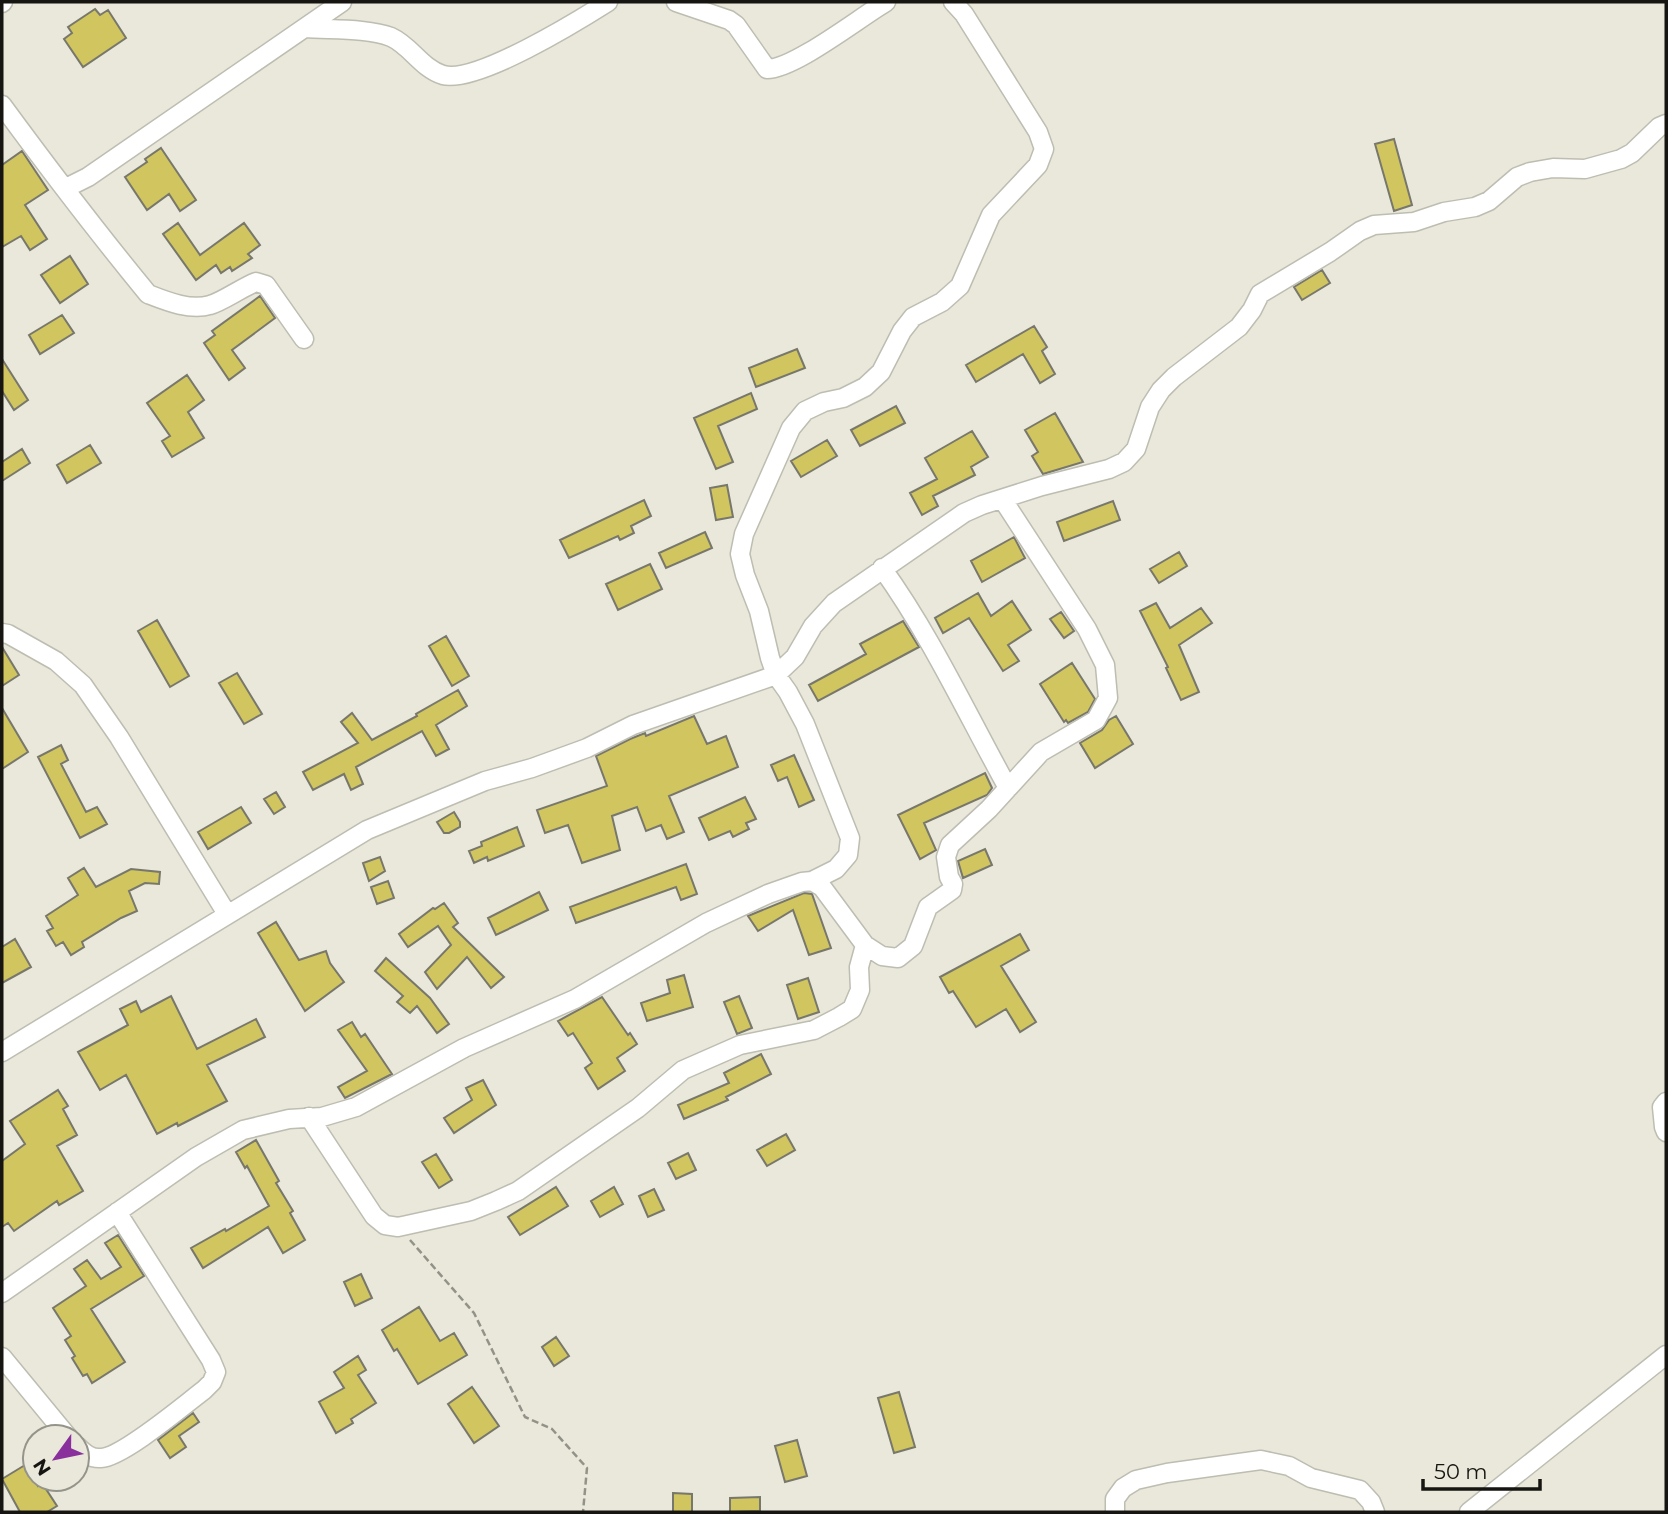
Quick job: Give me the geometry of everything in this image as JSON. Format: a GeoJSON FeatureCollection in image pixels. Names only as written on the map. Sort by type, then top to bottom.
{"type":"FeatureCollection","features":[{"type":"Feature","properties":{"kind":"street"},"geometry":{"type":"LineString","coordinates":[[66,188],[88,177],[342,2]]}},
{"type":"Feature","properties":{"kind":"street"},"geometry":{"type":"LineString","coordinates":[[305,28],[391,37],[422,63],[443,75],[465,75],[495,64],[608,2]]}},
{"type":"Feature","properties":{"kind":"street"},"geometry":{"type":"LineString","coordinates":[[676,2],[729,20],[736,25],[767,69],[775,69],[808,53],[886,2]]}},
{"type":"Feature","properties":{"kind":"street"},"geometry":{"type":"LineString","coordinates":[[2,1293],[196,1157],[243,1129],[266,1123],[322,1117],[356,1107],[464,1048],[575,999],[706,923],[768,894],[812,881],[836,869],[848,855],[850,838],[801,715],[776,675],[760,611],[740,554],[744,534],[791,428],[805,411],[865,387],[881,372],[902,331],[913,317],[942,302],[960,286],[991,215],[1038,165],[1044,149],[1038,132],[953,2]]}},
{"type":"Feature","properties":{"kind":"street"},"geometry":{"type":"LineString","coordinates":[[2,105],[46,166],[148,295],[166,302],[209,306],[256,282],[267,285],[304,340]]}},
{"type":"Feature","properties":{"kind":"street"},"geometry":{"type":"LineString","coordinates":[[2,1052],[367,830],[485,781],[587,748],[633,725],[776,675],[795,657],[813,626],[834,603],[964,513],[982,505],[1073,477],[1109,469],[1124,462],[1136,449],[1150,407],[1174,377],[1239,327],[1260,294],[1360,231],[1374,225],[1413,222],[1444,212],[1475,207],[1489,201],[1517,177],[1530,172],[1553,168],[1585,169],[1621,159],[1666,124]]}},
{"type":"Feature","properties":{"kind":"street"},"geometry":{"type":"LineString","coordinates":[[812,881],[822,887],[865,945],[882,956],[898,958],[913,946],[928,907],[952,890],[946,857],[950,845],[989,809],[1041,752],[1096,720],[1108,698],[1105,665],[1087,629],[1003,500]]}},
{"type":"Feature","properties":{"kind":"street"},"geometry":{"type":"LineString","coordinates":[[883,568],[908,603],[931,643],[1008,788]]}},
{"type":"Feature","properties":{"kind":"street"},"geometry":{"type":"LineString","coordinates":[[2,633],[56,661],[83,685],[119,737],[227,914]]}},
{"type":"Feature","properties":{"kind":"street"},"geometry":{"type":"LineString","coordinates":[[309,1117],[374,1216],[385,1226],[398,1227],[471,1211],[518,1191],[638,1108],[683,1070],[740,1045],[814,1030],[852,1009],[860,990],[859,967],[865,945]]}},
{"type":"Feature","properties":{"kind":"street"},"geometry":{"type":"LineString","coordinates":[[1666,1102],[1662,1107],[1666,1132]]}},
{"type":"Feature","properties":{"kind":"street"},"geometry":{"type":"LineString","coordinates":[[91,1456],[102,1458],[122,1451],[204,1390],[212,1382],[216,1372],[117,1212]]}},
{"type":"Feature","properties":{"kind":"street"},"geometry":{"type":"LineString","coordinates":[[1469,1512],[1666,1355]]}},
{"type":"Feature","properties":{"kind":"street"},"geometry":{"type":"LineString","coordinates":[[2,1357],[56,1423]]}},
{"type":"Feature","properties":{"kind":"street"},"geometry":{"type":"LineString","coordinates":[[1115,1512],[1115,1499],[1123,1488],[1136,1480],[1261,1460],[1289,1466],[1311,1478],[1360,1490],[1371,1502],[1375,1512]]}},
{"type":"Feature","properties":{"kind":"path"},"geometry":{"type":"LineString","coordinates":[[398,1227],[474,1313],[526,1417],[552,1429],[587,1468],[583,1512]]}},
{"type":"Feature","properties":{"kind":"building"},"geometry":{"type":"Polygon","coordinates":[[[95,9],[100,15],[108,10],[126,38],[83,67],[64,39],[72,33],[68,27],[95,9]]]}},
{"type":"Feature","properties":{"kind":"building"},"geometry":{"type":"Polygon","coordinates":[[[1394,139],[1412,205],[1394,211],[1375,144],[1394,139]]]}},
{"type":"Feature","properties":{"kind":"building"},"geometry":{"type":"Polygon","coordinates":[[[161,148],[196,200],[180,211],[169,194],[147,210],[125,177],[147,162],[145,159],[161,148]]]}},
{"type":"Feature","properties":{"kind":"building"},"geometry":{"type":"Polygon","coordinates":[[[22,151],[48,190],[25,205],[47,239],[30,250],[21,236],[2,247],[2,165],[22,151]]]}},
{"type":"Feature","properties":{"kind":"building"},"geometry":{"type":"Polygon","coordinates":[[[178,223],[200,255],[244,223],[260,245],[248,254],[252,258],[232,271],[230,267],[221,273],[216,265],[196,280],[163,234],[178,223]]]}},
{"type":"Feature","properties":{"kind":"building"},"geometry":{"type":"Polygon","coordinates":[[[70,256],[88,284],[60,303],[41,275],[70,256]]]}},
{"type":"Feature","properties":{"kind":"building"},"geometry":{"type":"Polygon","coordinates":[[[1322,270],[1330,283],[1302,300],[1294,287],[1322,270]]]}},
{"type":"Feature","properties":{"kind":"building"},"geometry":{"type":"Polygon","coordinates":[[[260,296],[275,318],[232,350],[245,368],[229,380],[204,343],[215,335],[212,331],[260,296]]]}},
{"type":"Feature","properties":{"kind":"building"},"geometry":{"type":"Polygon","coordinates":[[[62,315],[74,333],[40,354],[29,335],[62,315]]]}},
{"type":"Feature","properties":{"kind":"building"},"geometry":{"type":"Polygon","coordinates":[[[1034,326],[1047,347],[1042,351],[1055,374],[1040,383],[1023,354],[976,382],[966,365],[1034,326]]]}},
{"type":"Feature","properties":{"kind":"building"},"geometry":{"type":"Polygon","coordinates":[[[797,349],[805,368],[756,387],[749,368],[797,349]]]}},
{"type":"Feature","properties":{"kind":"building"},"geometry":{"type":"Polygon","coordinates":[[[2,359],[28,400],[14,410],[2,391],[2,359]]]}},
{"type":"Feature","properties":{"kind":"building"},"geometry":{"type":"Polygon","coordinates":[[[187,375],[204,400],[188,412],[204,438],[172,457],[162,441],[170,436],[147,403],[187,375]]]}},
{"type":"Feature","properties":{"kind":"building"},"geometry":{"type":"Polygon","coordinates":[[[751,393],[757,409],[718,426],[733,462],[716,469],[694,418],[751,393]]]}},
{"type":"Feature","properties":{"kind":"building"},"geometry":{"type":"Polygon","coordinates":[[[896,406],[905,423],[860,446],[851,430],[896,406]]]}},
{"type":"Feature","properties":{"kind":"building"},"geometry":{"type":"Polygon","coordinates":[[[1055,413],[1083,462],[1043,474],[1032,456],[1038,452],[1025,430],[1055,413]]]}},
{"type":"Feature","properties":{"kind":"building"},"geometry":{"type":"Polygon","coordinates":[[[972,431],[988,457],[971,467],[975,475],[933,496],[938,506],[922,515],[910,493],[937,479],[925,458],[972,431]]]}},
{"type":"Feature","properties":{"kind":"building"},"geometry":{"type":"Polygon","coordinates":[[[827,440],[837,456],[801,477],[791,461],[827,440]]]}},
{"type":"Feature","properties":{"kind":"building"},"geometry":{"type":"Polygon","coordinates":[[[90,445],[101,463],[67,483],[57,465],[90,445]]]}},
{"type":"Feature","properties":{"kind":"building"},"geometry":{"type":"Polygon","coordinates":[[[22,449],[30,463],[2,481],[2,462],[22,449]]]}},
{"type":"Feature","properties":{"kind":"building"},"geometry":{"type":"Polygon","coordinates":[[[727,485],[733,517],[716,520],[710,488],[727,485]]]}},
{"type":"Feature","properties":{"kind":"building"},"geometry":{"type":"Polygon","coordinates":[[[644,500],[651,516],[631,526],[634,533],[620,540],[618,536],[569,558],[560,540],[644,500]]]}},
{"type":"Feature","properties":{"kind":"building"},"geometry":{"type":"Polygon","coordinates":[[[1113,501],[1120,520],[1064,541],[1057,522],[1113,501]]]}},
{"type":"Feature","properties":{"kind":"building"},"geometry":{"type":"Polygon","coordinates":[[[705,532],[712,548],[666,568],[659,553],[705,532]]]}},
{"type":"Feature","properties":{"kind":"building"},"geometry":{"type":"Polygon","coordinates":[[[1014,537],[1025,558],[982,582],[971,561],[1014,537]]]}},
{"type":"Feature","properties":{"kind":"building"},"geometry":{"type":"Polygon","coordinates":[[[1179,552],[1187,566],[1159,583],[1150,569],[1179,552]]]}},
{"type":"Feature","properties":{"kind":"building"},"geometry":{"type":"Polygon","coordinates":[[[650,564],[662,589],[618,610],[606,584],[650,564]]]}},
{"type":"Feature","properties":{"kind":"building"},"geometry":{"type":"Polygon","coordinates":[[[978,593],[991,616],[1012,601],[1031,630],[1008,645],[1019,661],[1003,671],[969,618],[943,633],[935,618],[978,593]]]}},
{"type":"Feature","properties":{"kind":"building"},"geometry":{"type":"Polygon","coordinates":[[[1156,603],[1170,628],[1201,608],[1212,623],[1179,645],[1199,692],[1181,700],[1140,611],[1156,603]]]}},
{"type":"Feature","properties":{"kind":"building"},"geometry":{"type":"Polygon","coordinates":[[[1061,612],[1074,631],[1064,638],[1050,619],[1061,612]]]}},
{"type":"Feature","properties":{"kind":"building"},"geometry":{"type":"Polygon","coordinates":[[[157,620],[189,676],[170,687],[138,631],[157,620]]]}},
{"type":"Feature","properties":{"kind":"building"},"geometry":{"type":"Polygon","coordinates":[[[903,621],[919,647],[818,701],[809,685],[866,654],[860,644],[903,621]]]}},
{"type":"Feature","properties":{"kind":"building"},"geometry":{"type":"Polygon","coordinates":[[[446,636],[469,676],[452,686],[429,646],[446,636]]]}},
{"type":"Feature","properties":{"kind":"building"},"geometry":{"type":"Polygon","coordinates":[[[2,647],[19,675],[2,686],[2,647]]]}},
{"type":"Feature","properties":{"kind":"building"},"geometry":{"type":"Polygon","coordinates":[[[1072,663],[1095,699],[1088,712],[1068,723],[1066,720],[1064,722],[1040,684],[1072,663]]]}},
{"type":"Feature","properties":{"kind":"building"},"geometry":{"type":"Polygon","coordinates":[[[237,673],[262,714],[244,724],[219,683],[237,673]]]}},
{"type":"Feature","properties":{"kind":"building"},"geometry":{"type":"Polygon","coordinates":[[[458,690],[467,706],[436,725],[449,749],[436,756],[422,731],[356,767],[363,784],[351,790],[344,774],[313,790],[303,772],[358,743],[341,722],[352,713],[372,740],[458,690]]]}},
{"type":"Feature","properties":{"kind":"building"},"geometry":{"type":"Polygon","coordinates":[[[2,708],[28,752],[2,769],[2,708]]]}},
{"type":"Feature","properties":{"kind":"building"},"geometry":{"type":"Polygon","coordinates":[[[694,716],[707,744],[726,736],[738,767],[669,796],[684,832],[667,839],[661,825],[646,831],[637,807],[612,816],[620,850],[582,863],[568,825],[545,833],[537,810],[607,786],[596,756],[630,739],[645,733],[646,736],[694,716]]]}},
{"type":"Feature","properties":{"kind":"building"},"geometry":{"type":"Polygon","coordinates":[[[1116,716],[1133,744],[1095,768],[1080,743],[1102,730],[1109,720],[1116,716]]]}},
{"type":"Feature","properties":{"kind":"building"},"geometry":{"type":"Polygon","coordinates":[[[61,745],[68,760],[61,764],[86,812],[97,807],[107,824],[80,838],[38,757],[61,745]]]}},
{"type":"Feature","properties":{"kind":"building"},"geometry":{"type":"Polygon","coordinates":[[[794,755],[814,800],[799,807],[787,777],[778,781],[771,765],[794,755]]]}},
{"type":"Feature","properties":{"kind":"building"},"geometry":{"type":"Polygon","coordinates":[[[985,773],[992,788],[987,795],[924,823],[936,850],[920,859],[898,815],[985,773]]]}},
{"type":"Feature","properties":{"kind":"building"},"geometry":{"type":"Polygon","coordinates":[[[276,792],[285,807],[274,814],[264,799],[276,792]]]}},
{"type":"Feature","properties":{"kind":"building"},"geometry":{"type":"Polygon","coordinates":[[[745,797],[756,819],[746,823],[749,829],[733,837],[730,831],[709,840],[699,818],[745,797]]]}},
{"type":"Feature","properties":{"kind":"building"},"geometry":{"type":"Polygon","coordinates":[[[241,807],[251,823],[208,849],[198,832],[241,807]]]}},
{"type":"Feature","properties":{"kind":"building"},"geometry":{"type":"Polygon","coordinates":[[[454,812],[460,827],[444,833],[437,822],[454,812]]]}},
{"type":"Feature","properties":{"kind":"building"},"geometry":{"type":"Polygon","coordinates":[[[517,827],[524,846],[488,861],[487,857],[474,863],[469,851],[482,846],[481,842],[517,827]]]}},
{"type":"Feature","properties":{"kind":"building"},"geometry":{"type":"Polygon","coordinates":[[[985,849],[992,865],[963,878],[958,861],[985,849]]]}},
{"type":"Feature","properties":{"kind":"building"},"geometry":{"type":"Polygon","coordinates":[[[380,857],[385,871],[369,881],[363,863],[380,857]]]}},
{"type":"Feature","properties":{"kind":"building"},"geometry":{"type":"Polygon","coordinates":[[[686,864],[697,894],[681,900],[676,887],[576,923],[570,907],[686,864]]]}},
{"type":"Feature","properties":{"kind":"building"},"geometry":{"type":"Polygon","coordinates":[[[84,868],[96,887],[131,869],[160,872],[159,884],[145,883],[129,891],[137,911],[82,942],[84,947],[71,955],[63,942],[56,946],[47,931],[53,928],[46,916],[78,895],[68,878],[84,868]]]}},
{"type":"Feature","properties":{"kind":"building"},"geometry":{"type":"Polygon","coordinates":[[[388,881],[394,898],[377,904],[371,887],[388,881]]]}},
{"type":"Feature","properties":{"kind":"building"},"geometry":{"type":"Polygon","coordinates":[[[539,892],[548,910],[496,935],[488,918],[539,892]]]}},
{"type":"Feature","properties":{"kind":"building"},"geometry":{"type":"Polygon","coordinates":[[[804,893],[812,894],[831,948],[809,955],[793,910],[758,931],[748,916],[804,893]]]}},
{"type":"Feature","properties":{"kind":"building"},"geometry":{"type":"Polygon","coordinates":[[[444,903],[458,923],[453,927],[504,977],[491,988],[467,957],[437,989],[425,972],[451,945],[438,926],[408,947],[399,934],[433,908],[444,903]]]}},
{"type":"Feature","properties":{"kind":"building"},"geometry":{"type":"Polygon","coordinates":[[[276,922],[299,960],[326,951],[330,963],[344,982],[305,1011],[258,933],[276,922]]]}},
{"type":"Feature","properties":{"kind":"building"},"geometry":{"type":"Polygon","coordinates":[[[1020,934],[1029,950],[1001,966],[1036,1022],[1020,1032],[1006,1009],[976,1027],[953,991],[949,993],[940,977],[1020,934]]]}},
{"type":"Feature","properties":{"kind":"building"},"geometry":{"type":"Polygon","coordinates":[[[15,939],[31,967],[2,983],[2,947],[15,939]]]}},
{"type":"Feature","properties":{"kind":"building"},"geometry":{"type":"Polygon","coordinates":[[[386,958],[430,998],[449,1024],[437,1033],[417,1006],[410,1013],[397,1002],[403,996],[375,971],[386,958]]]}},
{"type":"Feature","properties":{"kind":"building"},"geometry":{"type":"Polygon","coordinates":[[[684,975],[693,1007],[647,1021],[641,1003],[670,993],[667,980],[684,975]]]}},
{"type":"Feature","properties":{"kind":"building"},"geometry":{"type":"Polygon","coordinates":[[[808,978],[819,1012],[798,1019],[787,985],[808,978]]]}},
{"type":"Feature","properties":{"kind":"building"},"geometry":{"type":"Polygon","coordinates":[[[171,996],[197,1049],[256,1019],[265,1037],[207,1065],[227,1101],[157,1134],[126,1075],[100,1090],[78,1052],[128,1025],[120,1009],[136,1001],[141,1012],[171,996]]]}},
{"type":"Feature","properties":{"kind":"building"},"geometry":{"type":"Polygon","coordinates":[[[739,996],[752,1028],[737,1034],[724,1002],[739,996]]]}},
{"type":"Feature","properties":{"kind":"building"},"geometry":{"type":"Polygon","coordinates":[[[602,997],[637,1044],[617,1058],[625,1071],[598,1089],[585,1068],[592,1063],[573,1033],[568,1036],[558,1021],[602,997]]]}},
{"type":"Feature","properties":{"kind":"building"},"geometry":{"type":"Polygon","coordinates":[[[352,1022],[361,1037],[365,1034],[392,1074],[345,1098],[338,1087],[367,1071],[338,1030],[352,1022]]]}},
{"type":"Feature","properties":{"kind":"building"},"geometry":{"type":"Polygon","coordinates":[[[761,1054],[771,1074],[726,1097],[728,1100],[684,1119],[678,1105],[729,1083],[724,1073],[761,1054]]]}},
{"type":"Feature","properties":{"kind":"building"},"geometry":{"type":"Polygon","coordinates":[[[483,1080],[496,1105],[454,1133],[444,1118],[472,1100],[466,1088],[483,1080]]]}},
{"type":"Feature","properties":{"kind":"building"},"geometry":{"type":"Polygon","coordinates":[[[58,1090],[68,1106],[63,1109],[77,1135],[57,1146],[83,1191],[59,1205],[57,1201],[14,1231],[8,1223],[2,1227],[2,1161],[25,1144],[10,1121],[58,1090]]]}},
{"type":"Feature","properties":{"kind":"building"},"geometry":{"type":"Polygon","coordinates":[[[786,1134],[795,1150],[767,1166],[757,1150],[786,1134]]]}},
{"type":"Feature","properties":{"kind":"building"},"geometry":{"type":"Polygon","coordinates":[[[256,1140],[279,1181],[276,1183],[293,1211],[290,1213],[305,1240],[283,1253],[268,1227],[203,1268],[191,1248],[269,1206],[236,1152],[256,1140]]]}},
{"type":"Feature","properties":{"kind":"building"},"geometry":{"type":"Polygon","coordinates":[[[688,1153],[696,1170],[676,1179],[668,1163],[688,1153]]]}},
{"type":"Feature","properties":{"kind":"building"},"geometry":{"type":"Polygon","coordinates":[[[436,1154],[452,1180],[439,1188],[422,1162],[436,1154]]]}},
{"type":"Feature","properties":{"kind":"building"},"geometry":{"type":"Polygon","coordinates":[[[556,1187],[568,1206],[520,1235],[508,1217],[556,1187]]]}},
{"type":"Feature","properties":{"kind":"building"},"geometry":{"type":"Polygon","coordinates":[[[614,1187],[623,1204],[600,1217],[591,1201],[614,1187]]]}},
{"type":"Feature","properties":{"kind":"building"},"geometry":{"type":"Polygon","coordinates":[[[654,1189],[664,1210],[648,1217],[639,1196],[654,1189]]]}},
{"type":"Feature","properties":{"kind":"building"},"geometry":{"type":"Polygon","coordinates":[[[118,1235],[144,1276],[91,1309],[125,1362],[92,1383],[87,1374],[83,1376],[72,1358],[75,1356],[65,1340],[71,1336],[53,1308],[86,1286],[74,1269],[87,1260],[101,1279],[121,1267],[105,1243],[118,1235]]]}},
{"type":"Feature","properties":{"kind":"building"},"geometry":{"type":"Polygon","coordinates":[[[361,1274],[372,1298],[355,1306],[344,1282],[361,1274]]]}},
{"type":"Feature","properties":{"kind":"building"},"geometry":{"type":"Polygon","coordinates":[[[419,1307],[440,1341],[454,1333],[467,1355],[418,1384],[382,1330],[419,1307]]]}},
{"type":"Feature","properties":{"kind":"building"},"geometry":{"type":"Polygon","coordinates":[[[556,1337],[569,1356],[554,1366],[542,1347],[556,1337]]]}},
{"type":"Feature","properties":{"kind":"building"},"geometry":{"type":"Polygon","coordinates":[[[358,1356],[366,1370],[358,1375],[376,1403],[351,1419],[353,1423],[336,1433],[319,1402],[344,1388],[334,1372],[358,1356]]]}},
{"type":"Feature","properties":{"kind":"building"},"geometry":{"type":"Polygon","coordinates":[[[472,1387],[499,1426],[474,1443],[448,1404],[472,1387]]]}},
{"type":"Feature","properties":{"kind":"building"},"geometry":{"type":"Polygon","coordinates":[[[899,1392],[915,1447],[894,1453],[878,1398],[899,1392]]]}},
{"type":"Feature","properties":{"kind":"building"},"geometry":{"type":"Polygon","coordinates":[[[193,1413],[199,1422],[179,1436],[186,1447],[170,1458],[158,1440],[193,1413]]]}},
{"type":"Feature","properties":{"kind":"building"},"geometry":{"type":"Polygon","coordinates":[[[797,1440],[807,1476],[785,1482],[775,1446],[797,1440]]]}},
{"type":"Feature","properties":{"kind":"building"},"geometry":{"type":"Polygon","coordinates":[[[21,1467],[21,1493],[49,1493],[57,1506],[47,1512],[20,1512],[2,1479],[21,1467]]]}},
{"type":"Feature","properties":{"kind":"building"},"geometry":{"type":"Polygon","coordinates":[[[673,1493],[692,1494],[692,1512],[673,1512],[673,1493]]]}},
{"type":"Feature","properties":{"kind":"building"},"geometry":{"type":"Polygon","coordinates":[[[760,1497],[760,1511],[730,1512],[730,1498],[760,1497]]]}}]}
